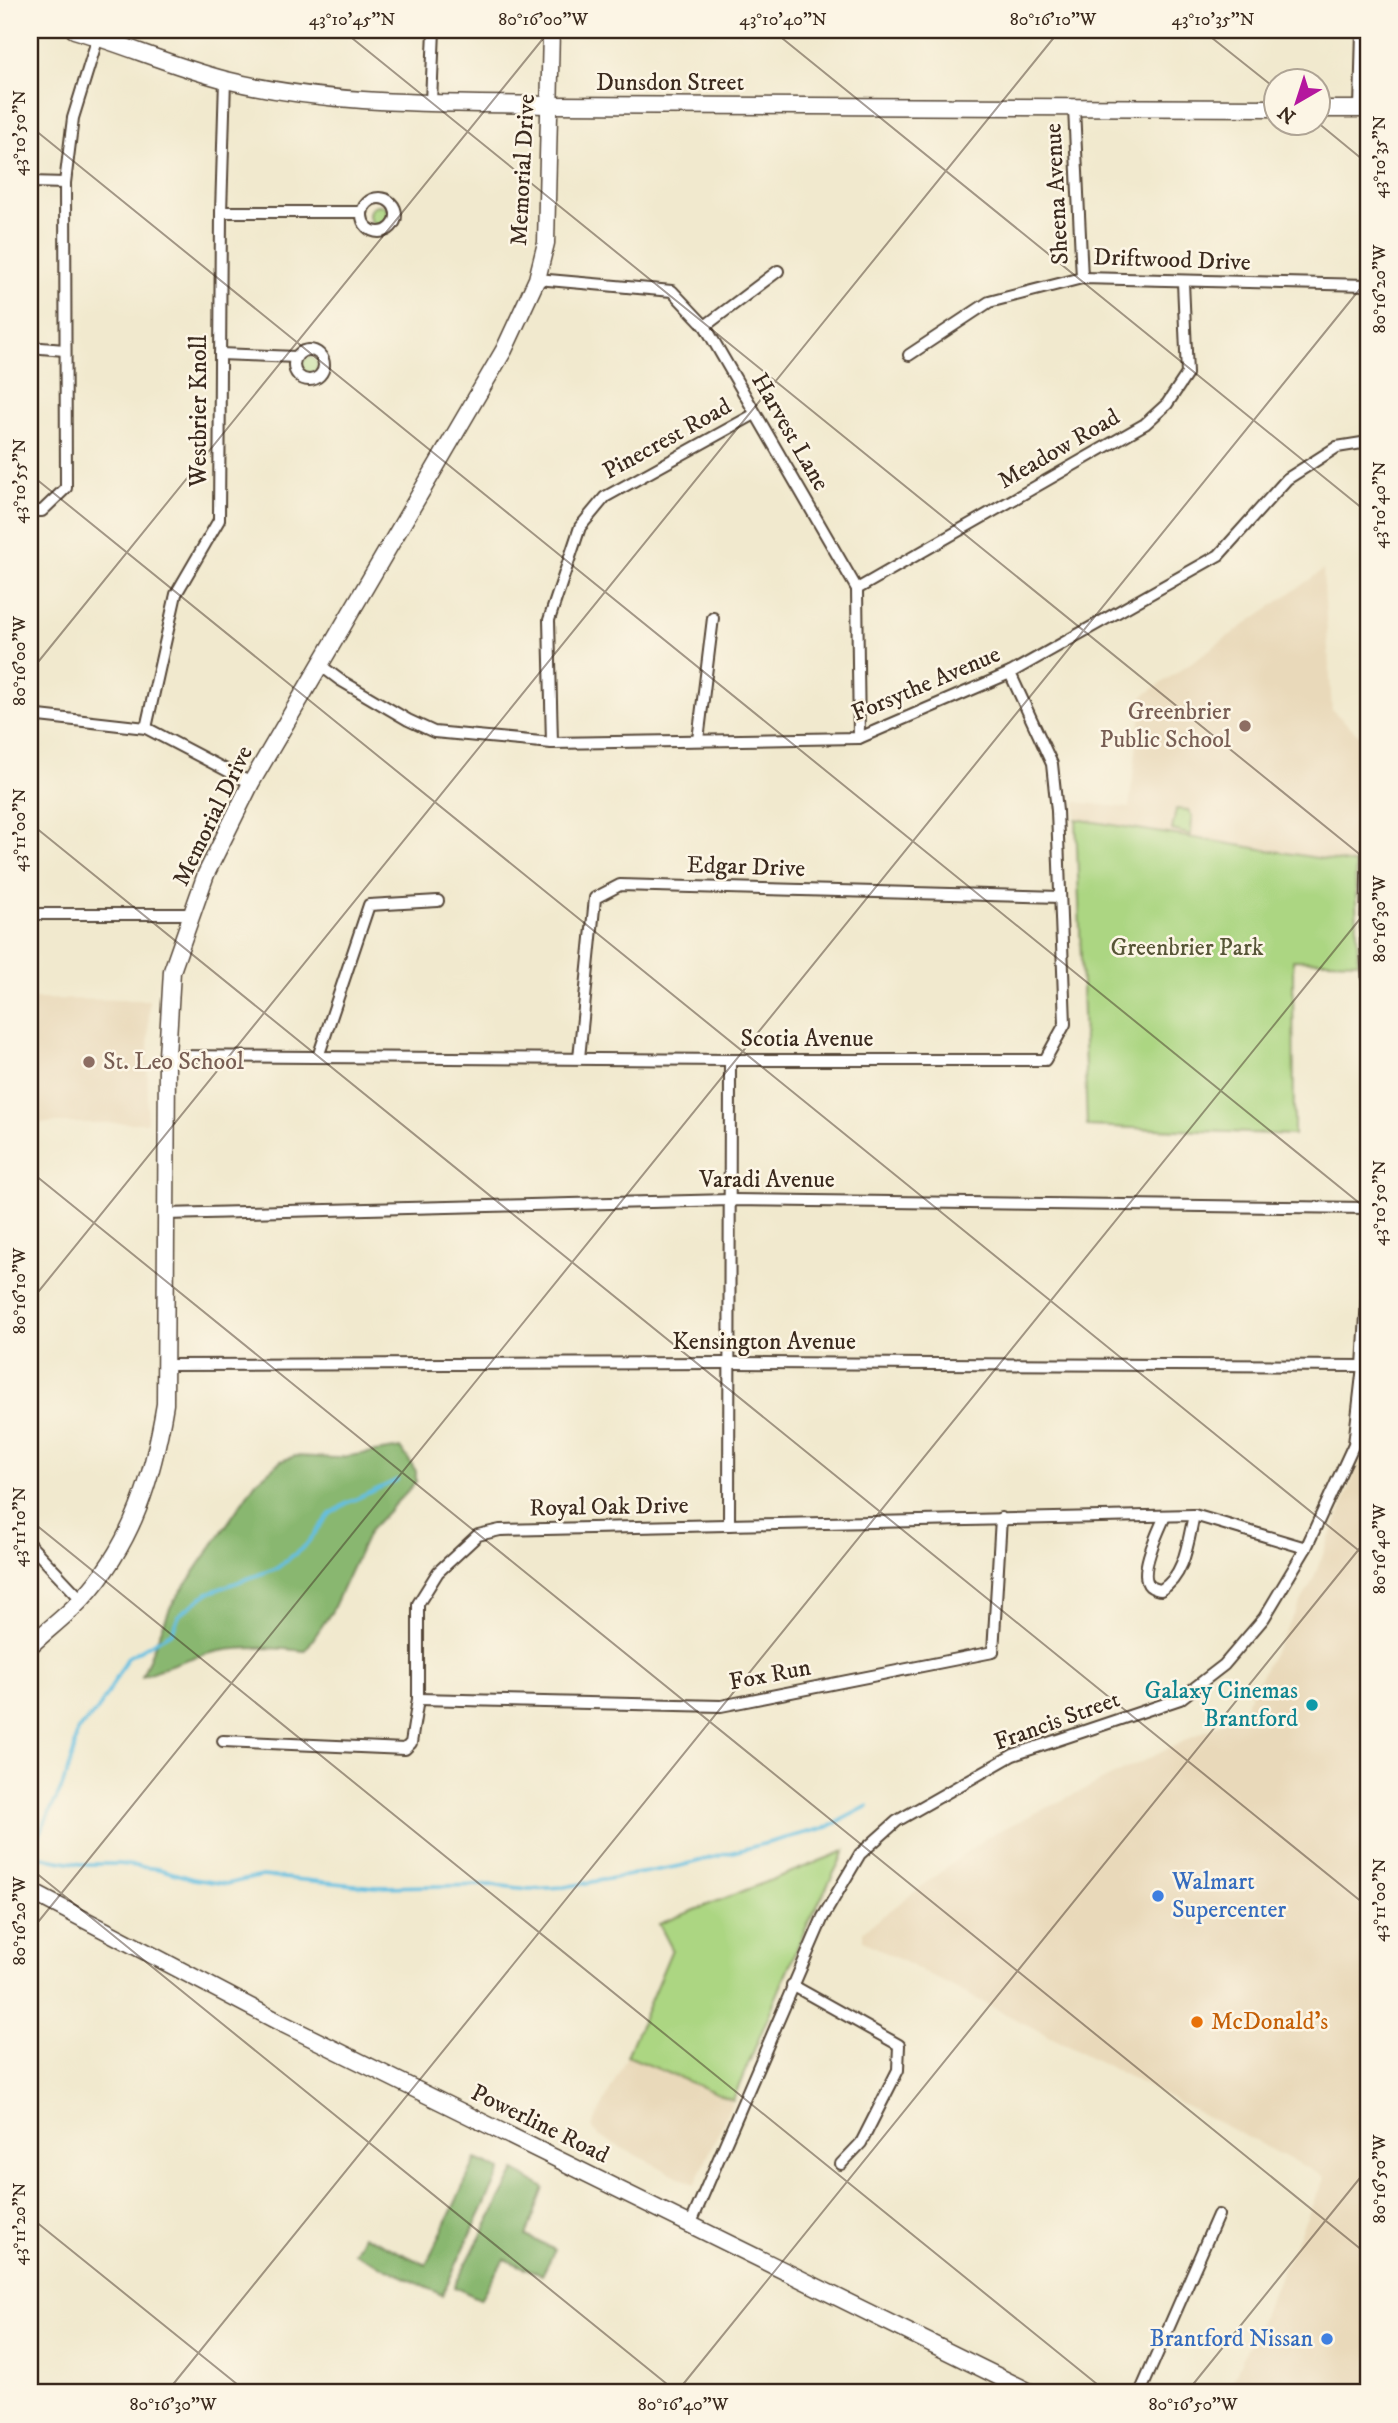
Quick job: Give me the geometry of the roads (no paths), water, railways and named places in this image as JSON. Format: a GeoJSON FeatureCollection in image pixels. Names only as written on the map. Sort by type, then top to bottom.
{"type":"FeatureCollection","features":[{"type":"Feature","properties":{"kind":"main road","name":"Dunsdon Street"},"geometry":{"type":"LineString","coordinates":[[74,30],[225,80],[303,95],[550,105],[1262,108]]}},
{"type":"Feature","properties":{"kind":"main road","name":"Memorial Drive"},"geometry":{"type":"LineString","coordinates":[[30,1646],[81,1599],[120,1550],[137,1516],[158,1448],[165,1404],[167,1055],[172,971],[206,874],[251,783],[504,350],[537,279],[546,243],[551,30]]}},
{"type":"Feature","properties":{"kind":"main road"},"geometry":{"type":"LineString","coordinates":[[1332,108],[1364,109]]}},
{"type":"Feature","properties":{"kind":"main road","name":"Powerline Road"},"geometry":{"type":"LineString","coordinates":[[30,1891],[281,2023],[1032,2393]]}},
{"type":"Feature","properties":{"kind":"street"},"geometry":{"type":"LineString","coordinates":[[431,102],[434,30]]}},
{"type":"Feature","properties":{"kind":"street"},"geometry":{"type":"LineString","coordinates":[[1362,30],[1364,109]]}},
{"type":"Feature","properties":{"kind":"street"},"geometry":{"type":"LineString","coordinates":[[30,511],[42,511],[66,488],[65,183],[73,118],[98,37]]}},
{"type":"Feature","properties":{"kind":"street","name":"Westbrier Knoll"},"geometry":{"type":"LineString","coordinates":[[146,728],[176,594],[219,520],[221,212],[225,80]]}},
{"type":"Feature","properties":{"kind":"street","name":"Sheena Avenue"},"geometry":{"type":"LineString","coordinates":[[1074,108],[1082,278]]}},
{"type":"Feature","properties":{"kind":"street"},"geometry":{"type":"LineString","coordinates":[[30,182],[65,183]]}},
{"type":"Feature","properties":{"kind":"street"},"geometry":{"type":"LineString","coordinates":[[221,212],[362,212]]}},
{"type":"Feature","properties":{"kind":"street"},"geometry":{"type":"LineString","coordinates":[[705,327],[778,271]]}},
{"type":"Feature","properties":{"kind":"street","name":"Driftwood Drive"},"geometry":{"type":"LineString","coordinates":[[909,355],[989,302],[1082,278],[1368,285]]}},
{"type":"Feature","properties":{"kind":"street","name":"Harvest Lane"},"geometry":{"type":"LineString","coordinates":[[537,279],[672,291],[705,327],[857,589],[859,738]]}},
{"type":"Feature","properties":{"kind":"street","name":"Meadow Road"},"geometry":{"type":"LineString","coordinates":[[857,589],[1145,424],[1167,404],[1187,374],[1183,282]]}},
{"type":"Feature","properties":{"kind":"street"},"geometry":{"type":"LineString","coordinates":[[30,348],[64,349]]}},
{"type":"Feature","properties":{"kind":"street"},"geometry":{"type":"LineString","coordinates":[[220,354],[296,357]]}},
{"type":"Feature","properties":{"kind":"street","name":"Pinecrest Road"},"geometry":{"type":"LineString","coordinates":[[552,743],[549,620],[580,527],[605,497],[755,414]]}},
{"type":"Feature","properties":{"kind":"street","name":"Forsythe Avenue"},"geometry":{"type":"LineString","coordinates":[[320,665],[408,720],[434,732],[552,743],[859,738],[1010,673],[1219,555],[1287,479],[1337,447],[1368,442]]}},
{"type":"Feature","properties":{"kind":"street"},"geometry":{"type":"LineString","coordinates":[[698,740],[713,618]]}},
{"type":"Feature","properties":{"kind":"street","name":"Scotia Avenue"},"geometry":{"type":"LineString","coordinates":[[167,1055],[1045,1060],[1065,1024],[1057,811],[1052,764],[1010,673]]}},
{"type":"Feature","properties":{"kind":"street"},"geometry":{"type":"LineString","coordinates":[[30,715],[146,728],[251,783]]}},
{"type":"Feature","properties":{"kind":"street"},"geometry":{"type":"LineString","coordinates":[[1368,811],[1368,987]]}},
{"type":"Feature","properties":{"kind":"street","name":"Edgar Drive"},"geometry":{"type":"LineString","coordinates":[[579,1058],[595,898],[620,885],[1060,897]]}},
{"type":"Feature","properties":{"kind":"street"},"geometry":{"type":"LineString","coordinates":[[318,1057],[369,905],[438,901]]}},
{"type":"Feature","properties":{"kind":"street"},"geometry":{"type":"LineString","coordinates":[[30,914],[191,914]]}},
{"type":"Feature","properties":{"kind":"street"},"geometry":{"type":"LineString","coordinates":[[729,1525],[730,1060]]}},
{"type":"Feature","properties":{"kind":"street","name":"Varadi Avenue"},"geometry":{"type":"LineString","coordinates":[[166,1214],[731,1199],[1368,1208]]}},
{"type":"Feature","properties":{"kind":"street","name":"Francis Street"},"geometry":{"type":"LineString","coordinates":[[691,2223],[823,1917],[860,1854],[897,1821],[1013,1755],[1180,1699],[1224,1665],[1264,1618],[1306,1548],[1353,1444],[1363,1366],[1368,1281]]}},
{"type":"Feature","properties":{"kind":"street","name":"Kensington Avenue"},"geometry":{"type":"LineString","coordinates":[[164,1365],[731,1363],[1363,1366]]}},
{"type":"Feature","properties":{"kind":"street"},"geometry":{"type":"LineString","coordinates":[[1165,1516],[1146,1566],[1146,1579],[1151,1587],[1161,1590],[1172,1584],[1180,1568],[1195,1516]]}},
{"type":"Feature","properties":{"kind":"street","name":"Royal Oak Drive"},"geometry":{"type":"LineString","coordinates":[[223,1741],[405,1749],[411,1743],[418,1699],[418,1604],[438,1572],[478,1535],[500,1530],[1195,1516],[1306,1548]]}},
{"type":"Feature","properties":{"kind":"street","name":"Fox Run"},"geometry":{"type":"LineString","coordinates":[[418,1699],[721,1706],[993,1652],[1001,1518]]}},
{"type":"Feature","properties":{"kind":"street"},"geometry":{"type":"LineString","coordinates":[[30,1545],[81,1599]]}},
{"type":"Feature","properties":{"kind":"street"},"geometry":{"type":"LineString","coordinates":[[792,1985],[899,2045],[898,2070],[861,2143],[841,2164]]}},
{"type":"Feature","properties":{"kind":"street"},"geometry":{"type":"LineString","coordinates":[[1140,2393],[1218,2215]]}},
{"type":"Feature","properties":{"kind":"waterway"},"geometry":{"type":"LineString","coordinates":[[30,1853],[62,1787],[74,1751],[77,1731],[98,1710],[128,1657],[172,1632],[180,1614],[208,1593],[277,1568],[305,1546],[330,1514],[347,1503],[397,1480]]}},
{"type":"Feature","properties":{"kind":"waterway"},"geometry":{"type":"LineString","coordinates":[[30,1855],[81,1864],[119,1864],[159,1869],[193,1879],[226,1884],[262,1876],[376,1887],[564,1887],[680,1866],[828,1827],[868,1806]]}},
{"type":"Feature","properties":{"kind":"place","name":"Greenbrier Public School"},"geometry":{"type":"Point","coordinates":[1245,726]}},
{"type":"Feature","properties":{"kind":"place","name":"St. Leo School"},"geometry":{"type":"Point","coordinates":[89,1062]}},
{"type":"Feature","properties":{"kind":"place","name":"Galaxy Cinemas Brantford"},"geometry":{"type":"Point","coordinates":[1312,1705]}},
{"type":"Feature","properties":{"kind":"place","name":"Walmart Supercenter"},"geometry":{"type":"Point","coordinates":[1158,1896]}},
{"type":"Feature","properties":{"kind":"place","name":"McDonald's"},"geometry":{"type":"Point","coordinates":[1197,2022]}},
{"type":"Feature","properties":{"kind":"place","name":"Brantford Nissan"},"geometry":{"type":"Point","coordinates":[1327,2339]}},
{"type":"Feature","properties":{"kind":"park label","name":"Greenbrier Park"},"geometry":{"type":"Point","coordinates":[1187,948]}}]}
